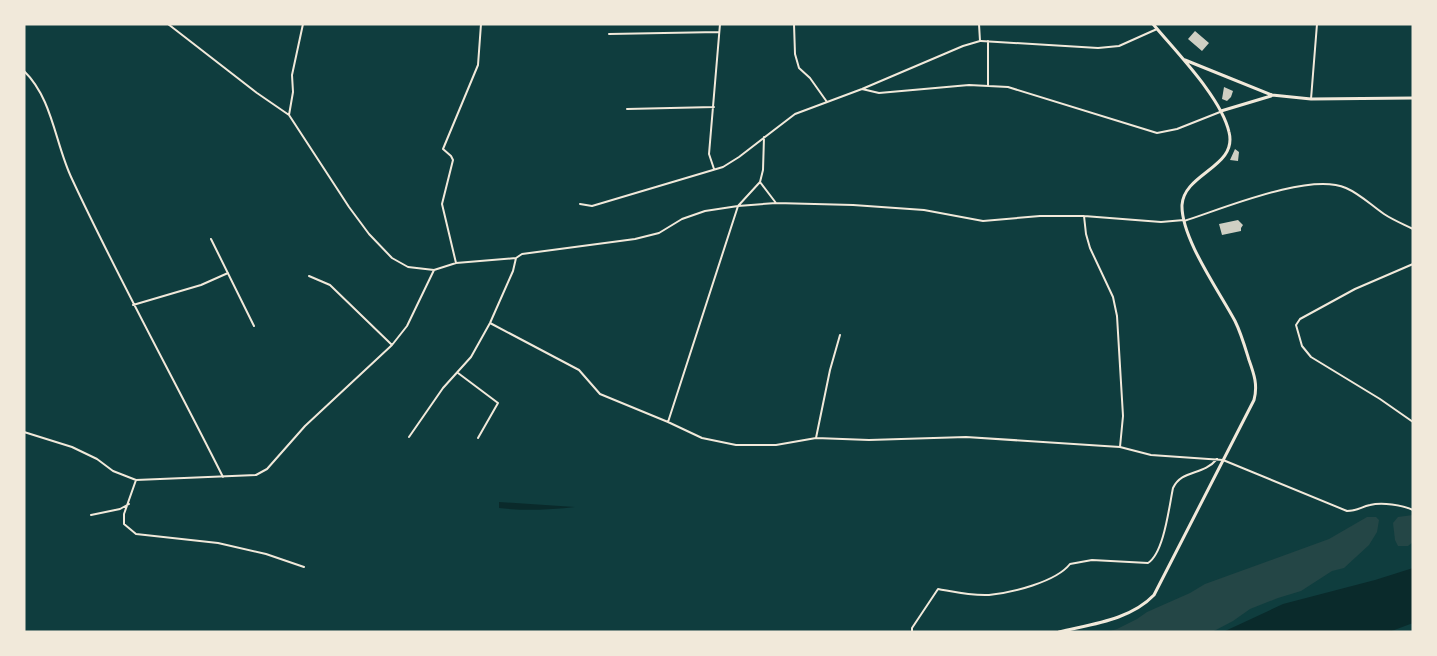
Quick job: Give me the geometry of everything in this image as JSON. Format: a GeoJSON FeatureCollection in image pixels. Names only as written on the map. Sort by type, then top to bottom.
{"type":"FeatureCollection","features":[{"type":"Feature","properties":{"kind":"street"},"geometry":{"type":"LineString","coordinates":[[168,24],[289,115],[369,234],[392,258],[408,267],[434,270],[456,263],[516,258],[522,254],[635,239],[659,233],[682,219],[705,211],[776,203],[924,210],[983,221],[1040,216],[1084,216],[1161,222],[1184,221],[1270,192],[1330,184],[1344,187],[1386,216],[1413,229]]}},
{"type":"Feature","properties":{"kind":"street"},"geometry":{"type":"LineString","coordinates":[[289,115],[293,92],[292,75],[303,24]]}},
{"type":"Feature","properties":{"kind":"street"},"geometry":{"type":"LineString","coordinates":[[456,263],[442,204],[453,160],[452,156],[443,149],[478,65],[481,24]]}},
{"type":"Feature","properties":{"kind":"street"},"geometry":{"type":"LineString","coordinates":[[714,169],[709,154],[720,24]]}},
{"type":"Feature","properties":{"kind":"street"},"geometry":{"type":"LineString","coordinates":[[794,24],[795,54],[799,68],[810,78],[827,102]]}},
{"type":"Feature","properties":{"kind":"street"},"geometry":{"type":"LineString","coordinates":[[979,24],[981,41]]}},
{"type":"Feature","properties":{"kind":"street"},"geometry":{"type":"LineString","coordinates":[[1059,632],[1133,612],[1146,604],[1154,595],[1254,400],[1256,390],[1255,378],[1235,322],[1204,267],[1184,221],[1182,204],[1191,187],[1226,155],[1230,147],[1229,131],[1221,111],[1184,60],[1153,24]]}},
{"type":"Feature","properties":{"kind":"street"},"geometry":{"type":"LineString","coordinates":[[1311,99],[1317,24]]}},
{"type":"Feature","properties":{"kind":"street"},"geometry":{"type":"LineString","coordinates":[[580,204],[592,206],[723,167],[739,158],[795,114],[862,89],[963,46],[988,41],[1098,48],[1119,46],[1157,29]]}},
{"type":"Feature","properties":{"kind":"street"},"geometry":{"type":"LineString","coordinates":[[609,34],[719,32]]}},
{"type":"Feature","properties":{"kind":"street"},"geometry":{"type":"LineString","coordinates":[[987,85],[988,41]]}},
{"type":"Feature","properties":{"kind":"street"},"geometry":{"type":"LineString","coordinates":[[1184,60],[1272,95],[1311,99],[1413,98]]}},
{"type":"Feature","properties":{"kind":"street"},"geometry":{"type":"LineString","coordinates":[[24,71],[41,93],[67,168],[134,305],[172,374],[223,477]]}},
{"type":"Feature","properties":{"kind":"street"},"geometry":{"type":"LineString","coordinates":[[862,89],[879,93],[987,85],[1008,87],[1157,133],[1177,129],[1221,111],[1272,95]]}},
{"type":"Feature","properties":{"kind":"street"},"geometry":{"type":"LineString","coordinates":[[627,109],[714,107]]}},
{"type":"Feature","properties":{"kind":"street"},"geometry":{"type":"LineString","coordinates":[[668,422],[738,206],[760,182],[763,170],[764,137]]}},
{"type":"Feature","properties":{"kind":"street"},"geometry":{"type":"LineString","coordinates":[[760,182],[776,203]]}},
{"type":"Feature","properties":{"kind":"street"},"geometry":{"type":"LineString","coordinates":[[1084,216],[1090,249],[1113,297],[1117,316],[1123,416],[1120,447]]}},
{"type":"Feature","properties":{"kind":"street"},"geometry":{"type":"LineString","coordinates":[[211,239],[254,326]]}},
{"type":"Feature","properties":{"kind":"street"},"geometry":{"type":"LineString","coordinates":[[409,436],[443,388],[471,357],[490,323],[513,271],[516,258]]}},
{"type":"Feature","properties":{"kind":"street"},"geometry":{"type":"LineString","coordinates":[[1413,264],[1355,290],[1300,319],[1296,326],[1302,346],[1311,357],[1380,399],[1413,423]]}},
{"type":"Feature","properties":{"kind":"street"},"geometry":{"type":"LineString","coordinates":[[24,432],[72,447],[97,459],[113,471],[136,480],[256,475],[267,469],[305,426],[392,345],[407,326],[434,270]]}},
{"type":"Feature","properties":{"kind":"street"},"geometry":{"type":"LineString","coordinates":[[134,305],[201,285],[228,273]]}},
{"type":"Feature","properties":{"kind":"street"},"geometry":{"type":"LineString","coordinates":[[309,276],[330,285],[392,345]]}},
{"type":"Feature","properties":{"kind":"street"},"geometry":{"type":"LineString","coordinates":[[490,323],[579,370],[600,394],[702,438],[736,445],[776,445],[816,438],[869,440],[966,437],[1120,447],[1151,455],[1223,460],[1347,511],[1358,511],[1371,505],[1407,507],[1413,510]]}},
{"type":"Feature","properties":{"kind":"street"},"geometry":{"type":"LineString","coordinates":[[816,438],[840,335]]}},
{"type":"Feature","properties":{"kind":"street"},"geometry":{"type":"LineString","coordinates":[[458,373],[498,403],[478,438]]}},
{"type":"Feature","properties":{"kind":"street"},"geometry":{"type":"LineString","coordinates":[[912,632],[938,589],[988,595],[1011,591],[1053,577],[1064,572],[1070,564],[1092,560],[1148,563],[1159,550],[1173,488],[1177,480],[1210,468],[1217,459]]}},
{"type":"Feature","properties":{"kind":"street"},"geometry":{"type":"LineString","coordinates":[[136,480],[124,514],[124,524],[136,534],[218,543],[266,554],[304,567]]}},
{"type":"Feature","properties":{"kind":"street"},"geometry":{"type":"LineString","coordinates":[[91,515],[120,509],[129,504]]}},
{"type":"Feature","properties":{"kind":"shaded area"},"geometry":{"type":"Polygon","coordinates":[[[499,502],[575,507],[537,510],[509,509],[499,508],[499,502]]]}},
{"type":"Feature","properties":{"kind":"shaded area"},"geometry":{"type":"Polygon","coordinates":[[[1413,515],[1413,542],[1408,546],[1398,546],[1393,523],[1398,517],[1413,515]]]}},
{"type":"Feature","properties":{"kind":"shaded area"},"geometry":{"type":"Polygon","coordinates":[[[1367,517],[1376,517],[1379,520],[1377,532],[1369,545],[1344,568],[1332,571],[1301,591],[1250,609],[1212,632],[1107,632],[1205,584],[1329,539],[1367,517]]]}},
{"type":"Feature","properties":{"kind":"shaded area"},"geometry":{"type":"Polygon","coordinates":[[[1413,568],[1413,623],[1389,632],[1223,632],[1283,604],[1413,568]]]}},
{"type":"Feature","properties":{"kind":"building"},"geometry":{"type":"Polygon","coordinates":[[[1195,31],[1209,43],[1202,51],[1188,39],[1195,31]]]}},
{"type":"Feature","properties":{"kind":"building"},"geometry":{"type":"Polygon","coordinates":[[[1224,87],[1233,91],[1227,101],[1222,99],[1224,87]]]}},
{"type":"Feature","properties":{"kind":"building"},"geometry":{"type":"Polygon","coordinates":[[[1235,149],[1239,152],[1238,161],[1230,160],[1235,149]]]}},
{"type":"Feature","properties":{"kind":"building"},"geometry":{"type":"Polygon","coordinates":[[[1238,220],[1243,225],[1241,231],[1222,235],[1219,224],[1238,220]]]}}]}
